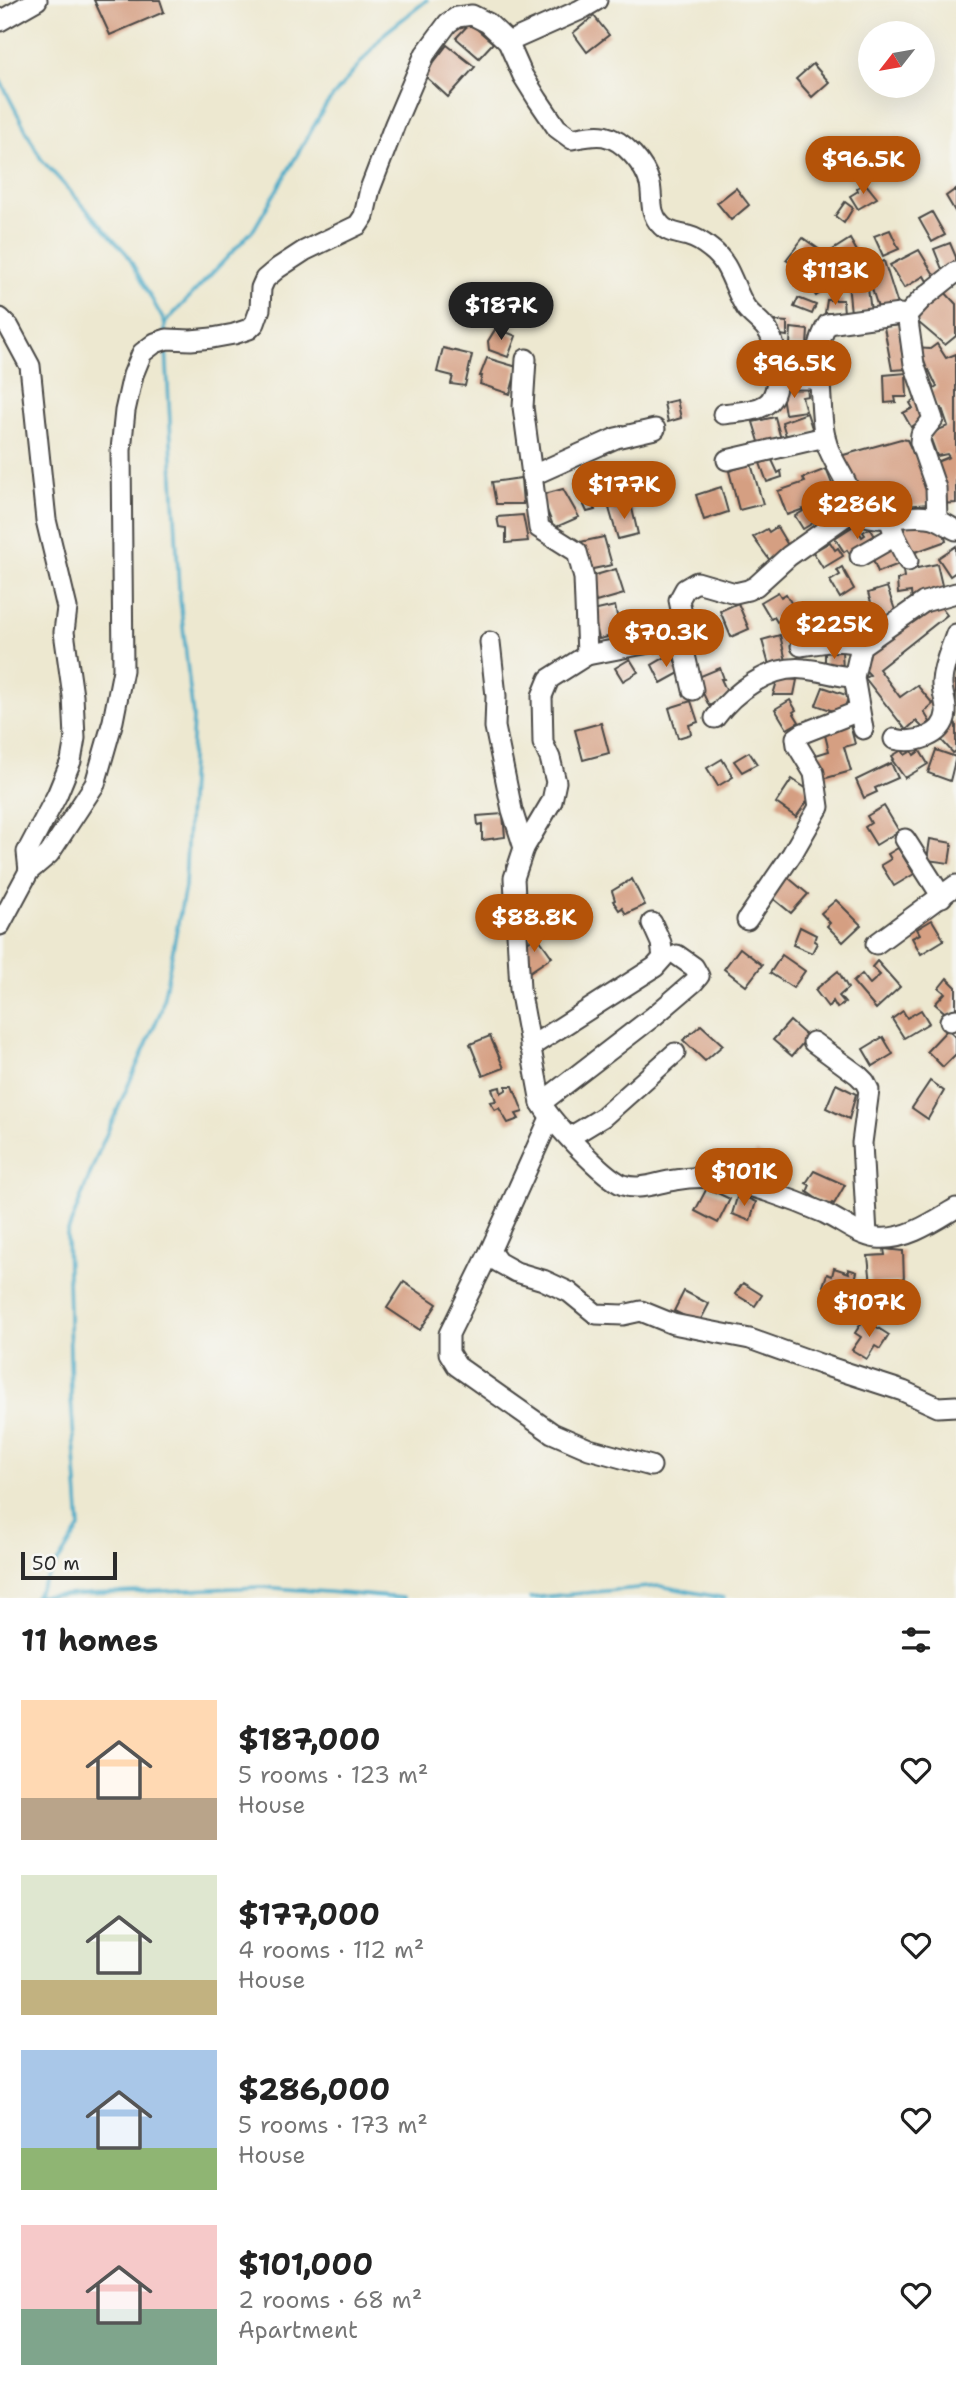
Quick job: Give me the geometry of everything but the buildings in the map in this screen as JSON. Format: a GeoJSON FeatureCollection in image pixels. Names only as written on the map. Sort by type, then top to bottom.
{"type":"FeatureCollection","features":[{"type":"Feature","properties":{"kind":"street"},"geometry":{"type":"LineString","coordinates":[[0,21],[37,0]]}},
{"type":"Feature","properties":{"kind":"street"},"geometry":{"type":"LineString","coordinates":[[508,42],[597,0]]}},
{"type":"Feature","properties":{"kind":"street"},"geometry":{"type":"LineString","coordinates":[[0,925],[29,871],[49,854],[95,784],[113,721],[123,670],[121,450],[130,387],[142,353],[167,338],[212,338],[249,329],[255,323],[260,309],[261,288],[265,279],[304,251],[358,225],[395,124],[425,54],[447,23],[457,17],[472,15],[488,23],[508,42],[523,76],[557,128],[572,139],[604,136],[619,143],[644,169],[649,182],[652,214],[662,226],[675,234],[690,236],[711,248],[724,261],[747,308],[768,332],[775,354],[777,379],[776,390],[768,403],[755,409],[723,414]]}},
{"type":"Feature","properties":{"kind":"street"},"geometry":{"type":"LineString","coordinates":[[905,317],[922,299],[956,272]]}},
{"type":"Feature","properties":{"kind":"street"},"geometry":{"type":"LineString","coordinates":[[937,519],[936,488],[920,442],[921,434],[933,419],[914,364],[908,321],[900,314],[828,324],[819,344],[817,379],[820,385],[825,438],[849,486],[854,510],[860,515],[892,527],[937,519],[956,530]]}},
{"type":"Feature","properties":{"kind":"street"},"geometry":{"type":"LineString","coordinates":[[0,318],[9,327],[30,366],[46,520],[67,608],[64,632],[73,696],[75,738],[71,761],[27,852],[29,871]]}},
{"type":"Feature","properties":{"kind":"street"},"geometry":{"type":"LineString","coordinates":[[526,359],[523,407],[540,528],[577,552],[584,578],[587,655]]}},
{"type":"Feature","properties":{"kind":"street"},"geometry":{"type":"LineString","coordinates":[[777,379],[817,379]]}},
{"type":"Feature","properties":{"kind":"street"},"geometry":{"type":"LineString","coordinates":[[531,476],[616,438],[655,429]]}},
{"type":"Feature","properties":{"kind":"street"},"geometry":{"type":"LineString","coordinates":[[726,460],[825,438]]}},
{"type":"Feature","properties":{"kind":"street"},"geometry":{"type":"LineString","coordinates":[[854,510],[789,556],[756,586],[735,593],[697,582],[685,589],[678,600],[684,624],[670,639],[587,655],[549,680],[542,696],[543,743],[556,782],[552,801],[524,848],[514,878],[520,989],[545,1110],[570,1138],[621,1184],[637,1188],[677,1179],[712,1178],[775,1195],[812,1209],[867,1236],[880,1238],[904,1234],[928,1225],[956,1208]]}},
{"type":"Feature","properties":{"kind":"street"},"geometry":{"type":"LineString","coordinates":[[860,555],[892,527]]}},
{"type":"Feature","properties":{"kind":"street"},"geometry":{"type":"LineString","coordinates":[[892,527],[908,561]]}},
{"type":"Feature","properties":{"kind":"street"},"geometry":{"type":"LineString","coordinates":[[747,920],[792,854],[819,807],[817,781],[797,745],[796,738],[803,733],[861,720],[854,677],[861,646],[924,602],[956,593]]}},
{"type":"Feature","properties":{"kind":"street"},"geometry":{"type":"LineString","coordinates":[[679,629],[693,690]]}},
{"type":"Feature","properties":{"kind":"street"},"geometry":{"type":"LineString","coordinates":[[894,739],[922,739],[933,734],[942,725],[946,712],[942,680],[956,634]]}},
{"type":"Feature","properties":{"kind":"street"},"geometry":{"type":"LineString","coordinates":[[490,642],[496,696],[495,727],[512,810],[524,848]]}},
{"type":"Feature","properties":{"kind":"street"},"geometry":{"type":"LineString","coordinates":[[801,646],[855,642],[861,646]]}},
{"type":"Feature","properties":{"kind":"street"},"geometry":{"type":"LineString","coordinates":[[715,718],[738,692],[780,672],[804,668],[836,677],[854,677]]}},
{"type":"Feature","properties":{"kind":"street"},"geometry":{"type":"LineString","coordinates":[[876,944],[949,891],[905,839]]}},
{"type":"Feature","properties":{"kind":"street"},"geometry":{"type":"LineString","coordinates":[[530,1046],[655,967],[663,958],[661,943],[652,923]]}},
{"type":"Feature","properties":{"kind":"street"},"geometry":{"type":"LineString","coordinates":[[651,1466],[589,1449],[552,1433],[457,1366],[449,1353],[449,1334],[490,1251],[545,1110],[694,982],[699,976],[694,967],[677,955]]}},
{"type":"Feature","properties":{"kind":"street"},"geometry":{"type":"LineString","coordinates":[[813,1042],[858,1075],[869,1090],[862,1143],[867,1236]]}},
{"type":"Feature","properties":{"kind":"street"},"geometry":{"type":"LineString","coordinates":[[570,1138],[603,1117],[675,1052]]}},
{"type":"Feature","properties":{"kind":"street"},"geometry":{"type":"LineString","coordinates":[[490,1251],[498,1262],[516,1272],[569,1292],[596,1314],[623,1315],[641,1311],[673,1324],[750,1339],[904,1391],[938,1406],[956,1406]]}},
{"type":"Feature","properties":{"kind":"waterway"},"geometry":{"type":"LineString","coordinates":[[165,323],[254,229],[326,105],[385,33],[427,0]]}},
{"type":"Feature","properties":{"kind":"waterway"},"geometry":{"type":"LineString","coordinates":[[0,80],[41,159],[127,254],[165,323],[165,333]]}},
{"type":"Feature","properties":{"kind":"waterway"},"geometry":{"type":"LineString","coordinates":[[34,1598],[80,1528],[71,1397],[67,1234],[99,1151],[161,1011],[185,887],[193,717],[179,590],[166,347]]}},
{"type":"Feature","properties":{"kind":"waterway"},"geometry":{"type":"LineString","coordinates":[[530,1598],[660,1586],[724,1598]]}},
{"type":"Feature","properties":{"kind":"waterway"},"geometry":{"type":"LineString","coordinates":[[37,1596],[262,1587],[404,1598]]}}]}
